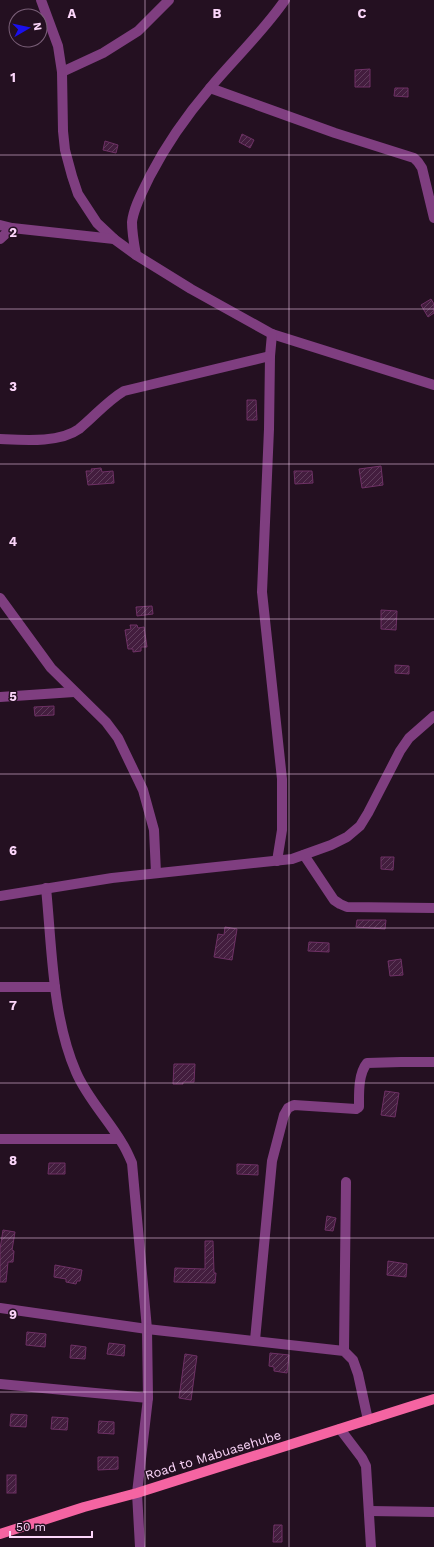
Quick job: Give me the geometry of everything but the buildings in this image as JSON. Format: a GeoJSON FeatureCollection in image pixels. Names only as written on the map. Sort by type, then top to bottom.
{"type":"FeatureCollection","features":[{"type":"Feature","properties":{"kind":"main road","name":"Road to Mabuasehube"},"geometry":{"type":"LineString","coordinates":[[0,1534],[84,1507],[137,1493],[434,1399]]}},
{"type":"Feature","properties":{"kind":"street"},"geometry":{"type":"LineString","coordinates":[[41,0],[58,46],[62,72],[62,131],[72,176],[78,194],[93,217],[114,239],[136,255],[191,289],[272,334],[434,385]]}},
{"type":"Feature","properties":{"kind":"street"},"geometry":{"type":"LineString","coordinates":[[62,72],[103,53],[138,31],[170,0]]}},
{"type":"Feature","properties":{"kind":"street"},"geometry":{"type":"LineString","coordinates":[[136,255],[132,221],[138,199],[154,168],[183,122],[285,0]]}},
{"type":"Feature","properties":{"kind":"street"},"geometry":{"type":"LineString","coordinates":[[210,88],[335,133],[414,158],[422,168],[434,218]]}},
{"type":"Feature","properties":{"kind":"street"},"geometry":{"type":"LineString","coordinates":[[0,225],[12,228],[114,239]]}},
{"type":"Feature","properties":{"kind":"street"},"geometry":{"type":"LineString","coordinates":[[0,239],[12,228]]}},
{"type":"Feature","properties":{"kind":"street"},"geometry":{"type":"LineString","coordinates":[[272,334],[262,592],[282,779],[282,830],[277,861]]}},
{"type":"Feature","properties":{"kind":"street"},"geometry":{"type":"LineString","coordinates":[[0,440],[43,439],[63,436],[78,429],[124,391],[270,356]]}},
{"type":"Feature","properties":{"kind":"street"},"geometry":{"type":"LineString","coordinates":[[0,598],[51,668],[106,722],[118,738],[143,790],[154,830],[156,873]]}},
{"type":"Feature","properties":{"kind":"street"},"geometry":{"type":"LineString","coordinates":[[0,698],[74,692]]}},
{"type":"Feature","properties":{"kind":"street"},"geometry":{"type":"LineString","coordinates":[[0,896],[46,888],[156,873],[277,861],[304,856],[331,845],[347,837],[360,826],[400,751],[409,738],[434,716]]}},
{"type":"Feature","properties":{"kind":"street"},"geometry":{"type":"LineString","coordinates":[[304,856],[334,900],[340,904],[347,906],[434,908]]}},
{"type":"Feature","properties":{"kind":"street"},"geometry":{"type":"LineString","coordinates":[[46,888],[57,1004],[64,1037],[76,1072],[93,1102],[119,1138],[132,1163],[147,1329],[148,1398],[137,1493],[140,1547]]}},
{"type":"Feature","properties":{"kind":"street"},"geometry":{"type":"LineString","coordinates":[[0,987],[55,987]]}},
{"type":"Feature","properties":{"kind":"street"},"geometry":{"type":"LineString","coordinates":[[255,1340],[272,1161],[284,1115],[288,1108],[294,1105],[356,1110],[359,1107],[362,1074],[367,1063],[434,1062]]}},
{"type":"Feature","properties":{"kind":"street"},"geometry":{"type":"LineString","coordinates":[[0,1139],[119,1138]]}},
{"type":"Feature","properties":{"kind":"street"},"geometry":{"type":"LineString","coordinates":[[344,1351],[346,1182]]}},
{"type":"Feature","properties":{"kind":"street"},"geometry":{"type":"LineString","coordinates":[[0,1308],[147,1329],[344,1351],[352,1360],[358,1374],[368,1420]]}},
{"type":"Feature","properties":{"kind":"street"},"geometry":{"type":"LineString","coordinates":[[0,1384],[148,1398]]}},
{"type":"Feature","properties":{"kind":"street"},"geometry":{"type":"LineString","coordinates":[[340,1429],[362,1458],[366,1466],[370,1511],[371,1547]]}},
{"type":"Feature","properties":{"kind":"street"},"geometry":{"type":"LineString","coordinates":[[370,1511],[434,1512]]}}]}
